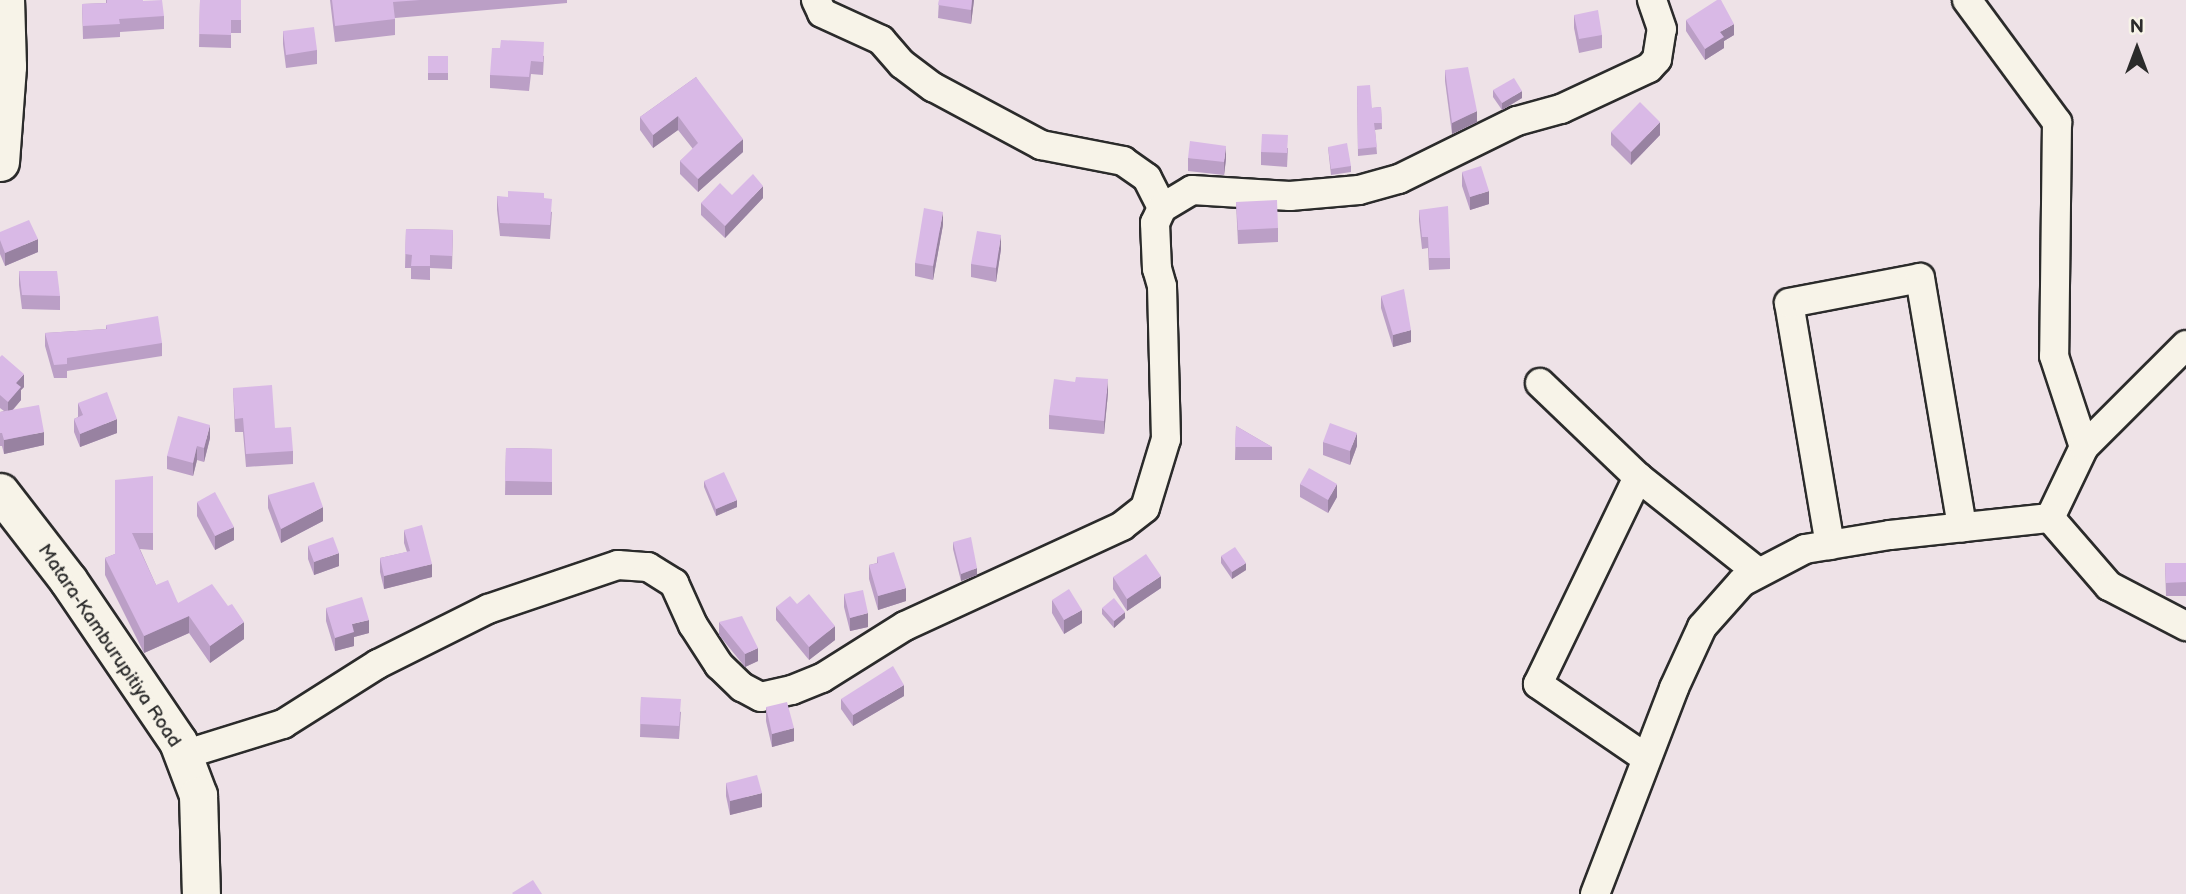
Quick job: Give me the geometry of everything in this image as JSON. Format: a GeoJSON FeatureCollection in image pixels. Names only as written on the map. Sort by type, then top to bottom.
{"type":"FeatureCollection","features":[{"type":"Feature","properties":{"kind":"main road"},"geometry":{"type":"LineString","coordinates":[[0,162],[7,66],[5,0]]}},
{"type":"Feature","properties":{"kind":"main road","name":"Matara-Kamburupitiya Road"},"geometry":{"type":"LineString","coordinates":[[0,492],[68,580],[183,755],[198,795],[201,894]]}},
{"type":"Feature","properties":{"kind":"street"},"geometry":{"type":"LineString","coordinates":[[816,0],[822,13],[881,40],[902,64],[933,87],[1041,145],[1123,161],[1147,178],[1162,208]]}},
{"type":"Feature","properties":{"kind":"street"},"geometry":{"type":"LineString","coordinates":[[183,755],[283,724],[378,664],[488,609],[618,565],[648,567],[674,583],[712,655],[742,687],[761,697],[792,690],[822,678],[905,626],[1122,526],[1145,508],[1166,439],[1162,286],[1155,223],[1162,208],[1192,190],[1290,195],[1359,190],[1399,178],[1517,121],[1561,110],[1649,68],[1657,59],[1662,29],[1652,0]]}},
{"type":"Feature","properties":{"kind":"street"},"geometry":{"type":"LineString","coordinates":[[1967,0],[2057,122],[2054,356],[2084,447]]}},
{"type":"Feature","properties":{"kind":"street"},"geometry":{"type":"LineString","coordinates":[[1830,545],[1789,303],[1920,278],[1962,527]]}},
{"type":"Feature","properties":{"kind":"street"},"geometry":{"type":"LineString","coordinates":[[2049,518],[2084,447],[2186,345]]}},
{"type":"Feature","properties":{"kind":"street"},"geometry":{"type":"LineString","coordinates":[[1541,383],[1638,477],[1759,573]]}},
{"type":"Feature","properties":{"kind":"street"},"geometry":{"type":"LineString","coordinates":[[1638,477],[1538,684],[1646,758]]}},
{"type":"Feature","properties":{"kind":"street"},"geometry":{"type":"LineString","coordinates":[[1595,894],[1646,758],[1702,627],[1742,582],[1805,549],[2049,518]]}},
{"type":"Feature","properties":{"kind":"street"},"geometry":{"type":"LineString","coordinates":[[2049,518],[2109,586],[2186,626]]}},
{"type":"Feature","properties":{"kind":"building"},"geometry":{"type":"Polygon","coordinates":[[[107,0],[162,0],[164,16],[119,19],[120,24],[83,26],[82,4],[107,3],[107,0]]]}},
{"type":"Feature","properties":{"kind":"building"},"geometry":{"type":"Polygon","coordinates":[[[200,0],[241,0],[241,20],[231,20],[231,35],[199,34],[200,0]]]}},
{"type":"Feature","properties":{"kind":"building"},"geometry":{"type":"Polygon","coordinates":[[[332,0],[420,0],[393,2],[395,19],[335,26],[332,0]]]}},
{"type":"Feature","properties":{"kind":"building"},"geometry":{"type":"Polygon","coordinates":[[[939,0],[972,0],[971,10],[938,5],[939,0]]]}},
{"type":"Feature","properties":{"kind":"building"},"geometry":{"type":"Polygon","coordinates":[[[1721,0],[1734,24],[1720,32],[1724,37],[1705,49],[1686,20],[1721,0]]]}},
{"type":"Feature","properties":{"kind":"building"},"geometry":{"type":"Polygon","coordinates":[[[1598,10],[1602,35],[1579,39],[1574,15],[1598,10]]]}},
{"type":"Feature","properties":{"kind":"building"},"geometry":{"type":"Polygon","coordinates":[[[314,27],[317,50],[286,55],[283,31],[314,27]]]}},
{"type":"Feature","properties":{"kind":"building"},"geometry":{"type":"Polygon","coordinates":[[[501,40],[544,42],[543,62],[531,61],[529,77],[490,75],[492,48],[500,48],[501,40]]]}},
{"type":"Feature","properties":{"kind":"building"},"geometry":{"type":"Polygon","coordinates":[[[428,56],[448,56],[448,73],[428,73],[428,56]]]}},
{"type":"Feature","properties":{"kind":"building"},"geometry":{"type":"Polygon","coordinates":[[[1468,67],[1477,111],[1452,123],[1445,70],[1468,67]]]}},
{"type":"Feature","properties":{"kind":"building"},"geometry":{"type":"Polygon","coordinates":[[[696,77],[743,139],[698,179],[680,161],[698,143],[678,116],[653,135],[640,117],[696,77]]]}},
{"type":"Feature","properties":{"kind":"building"},"geometry":{"type":"Polygon","coordinates":[[[1514,78],[1522,91],[1502,103],[1493,90],[1514,78]]]}},
{"type":"Feature","properties":{"kind":"building"},"geometry":{"type":"Polygon","coordinates":[[[1370,85],[1372,108],[1381,107],[1382,123],[1374,123],[1377,147],[1358,149],[1357,86],[1370,85]]]}},
{"type":"Feature","properties":{"kind":"building"},"geometry":{"type":"Polygon","coordinates":[[[1640,102],[1660,122],[1631,152],[1611,132],[1640,102]]]}},
{"type":"Feature","properties":{"kind":"building"},"geometry":{"type":"Polygon","coordinates":[[[1262,134],[1288,135],[1287,153],[1261,152],[1262,134]]]}},
{"type":"Feature","properties":{"kind":"building"},"geometry":{"type":"Polygon","coordinates":[[[1190,141],[1226,146],[1224,162],[1188,158],[1190,141]]]}},
{"type":"Feature","properties":{"kind":"building"},"geometry":{"type":"Polygon","coordinates":[[[1347,143],[1351,166],[1331,169],[1328,147],[1347,143]]]}},
{"type":"Feature","properties":{"kind":"building"},"geometry":{"type":"Polygon","coordinates":[[[1481,166],[1489,191],[1470,197],[1462,172],[1481,166]]]}},
{"type":"Feature","properties":{"kind":"building"},"geometry":{"type":"Polygon","coordinates":[[[753,174],[763,186],[725,226],[701,203],[720,183],[732,195],[753,174]]]}},
{"type":"Feature","properties":{"kind":"building"},"geometry":{"type":"Polygon","coordinates":[[[508,191],[544,193],[544,198],[552,199],[550,225],[500,223],[497,196],[508,197],[508,191]]]}},
{"type":"Feature","properties":{"kind":"building"},"geometry":{"type":"Polygon","coordinates":[[[1277,200],[1278,228],[1238,230],[1236,202],[1277,200]]]}},
{"type":"Feature","properties":{"kind":"building"},"geometry":{"type":"Polygon","coordinates":[[[1448,206],[1450,258],[1429,258],[1428,237],[1422,237],[1419,210],[1448,206]]]}},
{"type":"Feature","properties":{"kind":"building"},"geometry":{"type":"Polygon","coordinates":[[[924,208],[943,212],[933,266],[915,263],[924,208]]]}},
{"type":"Feature","properties":{"kind":"building"},"geometry":{"type":"Polygon","coordinates":[[[29,220],[38,239],[5,253],[0,232],[29,220]]]}},
{"type":"Feature","properties":{"kind":"building"},"geometry":{"type":"Polygon","coordinates":[[[406,229],[453,230],[452,256],[430,255],[430,266],[411,266],[412,255],[405,254],[406,229]]]}},
{"type":"Feature","properties":{"kind":"building"},"geometry":{"type":"Polygon","coordinates":[[[977,231],[1001,235],[996,268],[971,264],[977,231]]]}},
{"type":"Feature","properties":{"kind":"building"},"geometry":{"type":"Polygon","coordinates":[[[19,271],[57,271],[60,296],[22,295],[19,271]]]}},
{"type":"Feature","properties":{"kind":"building"},"geometry":{"type":"Polygon","coordinates":[[[1404,289],[1411,330],[1393,335],[1381,296],[1404,289]]]}},
{"type":"Feature","properties":{"kind":"building"},"geometry":{"type":"Polygon","coordinates":[[[158,316],[162,343],[67,358],[67,364],[54,365],[45,333],[107,329],[106,325],[158,316]]]}},
{"type":"Feature","properties":{"kind":"building"},"geometry":{"type":"Polygon","coordinates":[[[2,355],[24,374],[16,383],[21,387],[8,402],[0,395],[2,355]]]}},
{"type":"Feature","properties":{"kind":"building"},"geometry":{"type":"Polygon","coordinates":[[[1076,377],[1108,379],[1104,421],[1049,415],[1054,379],[1075,382],[1076,377]]]}},
{"type":"Feature","properties":{"kind":"building"},"geometry":{"type":"Polygon","coordinates":[[[272,385],[275,428],[291,427],[293,451],[246,454],[243,418],[235,419],[233,388],[272,385]]]}},
{"type":"Feature","properties":{"kind":"building"},"geometry":{"type":"Polygon","coordinates":[[[107,392],[117,419],[80,434],[74,419],[83,415],[78,403],[107,392]]]}},
{"type":"Feature","properties":{"kind":"building"},"geometry":{"type":"Polygon","coordinates":[[[39,405],[44,432],[4,440],[0,433],[0,412],[39,405]]]}},
{"type":"Feature","properties":{"kind":"building"},"geometry":{"type":"Polygon","coordinates":[[[178,416],[210,425],[204,448],[197,446],[193,463],[167,456],[178,416]]]}},
{"type":"Feature","properties":{"kind":"building"},"geometry":{"type":"Polygon","coordinates":[[[1330,423],[1357,433],[1350,451],[1323,442],[1330,423]]]}},
{"type":"Feature","properties":{"kind":"building"},"geometry":{"type":"Polygon","coordinates":[[[1236,426],[1272,447],[1235,447],[1236,426]]]}},
{"type":"Feature","properties":{"kind":"building"},"geometry":{"type":"Polygon","coordinates":[[[506,448],[552,449],[552,482],[505,481],[506,448]]]}},
{"type":"Feature","properties":{"kind":"building"},"geometry":{"type":"Polygon","coordinates":[[[1309,468],[1337,484],[1328,500],[1300,484],[1309,468]]]}},
{"type":"Feature","properties":{"kind":"building"},"geometry":{"type":"Polygon","coordinates":[[[724,472],[737,500],[716,509],[704,481],[724,472]]]}},
{"type":"Feature","properties":{"kind":"building"},"geometry":{"type":"Polygon","coordinates":[[[153,476],[153,533],[132,533],[156,585],[168,580],[178,603],[212,584],[228,606],[232,604],[244,622],[210,646],[189,616],[144,636],[105,558],[115,554],[115,480],[153,476]]]}},
{"type":"Feature","properties":{"kind":"building"},"geometry":{"type":"Polygon","coordinates":[[[314,482],[323,507],[281,529],[268,495],[314,482]]]}},
{"type":"Feature","properties":{"kind":"building"},"geometry":{"type":"Polygon","coordinates":[[[215,492],[234,527],[215,536],[197,502],[215,492]]]}},
{"type":"Feature","properties":{"kind":"building"},"geometry":{"type":"Polygon","coordinates":[[[422,525],[432,564],[384,576],[380,558],[410,551],[404,530],[422,525]]]}},
{"type":"Feature","properties":{"kind":"building"},"geometry":{"type":"Polygon","coordinates":[[[333,537],[339,553],[314,562],[308,546],[333,537]]]}},
{"type":"Feature","properties":{"kind":"building"},"geometry":{"type":"Polygon","coordinates":[[[971,537],[977,568],[961,574],[953,542],[971,537]]]}},
{"type":"Feature","properties":{"kind":"building"},"geometry":{"type":"Polygon","coordinates":[[[1235,547],[1246,563],[1232,572],[1221,556],[1235,547]]]}},
{"type":"Feature","properties":{"kind":"building"},"geometry":{"type":"Polygon","coordinates":[[[894,552],[906,588],[878,596],[869,565],[878,563],[877,557],[894,552]]]}},
{"type":"Feature","properties":{"kind":"building"},"geometry":{"type":"Polygon","coordinates":[[[1146,554],[1161,576],[1127,599],[1113,577],[1146,554]]]}},
{"type":"Feature","properties":{"kind":"building"},"geometry":{"type":"Polygon","coordinates":[[[2165,563],[2186,563],[2186,582],[2166,583],[2165,563]]]}},
{"type":"Feature","properties":{"kind":"building"},"geometry":{"type":"Polygon","coordinates":[[[1069,589],[1082,610],[1064,620],[1052,600],[1069,589]]]}},
{"type":"Feature","properties":{"kind":"building"},"geometry":{"type":"Polygon","coordinates":[[[863,590],[868,613],[850,618],[844,594],[863,590]]]}},
{"type":"Feature","properties":{"kind":"building"},"geometry":{"type":"Polygon","coordinates":[[[809,594],[835,626],[809,647],[776,607],[790,596],[797,604],[809,594]]]}},
{"type":"Feature","properties":{"kind":"building"},"geometry":{"type":"Polygon","coordinates":[[[362,597],[369,620],[352,624],[354,632],[335,638],[326,608],[362,597]]]}},
{"type":"Feature","properties":{"kind":"building"},"geometry":{"type":"Polygon","coordinates":[[[1114,598],[1125,612],[1114,621],[1102,608],[1114,598]]]}},
{"type":"Feature","properties":{"kind":"building"},"geometry":{"type":"Polygon","coordinates":[[[742,616],[758,648],[745,654],[719,622],[742,616]]]}},
{"type":"Feature","properties":{"kind":"building"},"geometry":{"type":"Polygon","coordinates":[[[893,666],[904,685],[853,715],[841,699],[893,666]]]}},
{"type":"Feature","properties":{"kind":"building"},"geometry":{"type":"Polygon","coordinates":[[[641,697],[681,699],[679,726],[640,724],[641,697]]]}},
{"type":"Feature","properties":{"kind":"building"},"geometry":{"type":"Polygon","coordinates":[[[787,702],[794,728],[772,734],[766,707],[787,702]]]}},
{"type":"Feature","properties":{"kind":"building"},"geometry":{"type":"Polygon","coordinates":[[[757,775],[762,793],[730,801],[726,783],[757,775]]]}},
{"type":"Feature","properties":{"kind":"building"},"geometry":{"type":"Polygon","coordinates":[[[533,880],[542,894],[512,893],[533,880]]]}}]}
